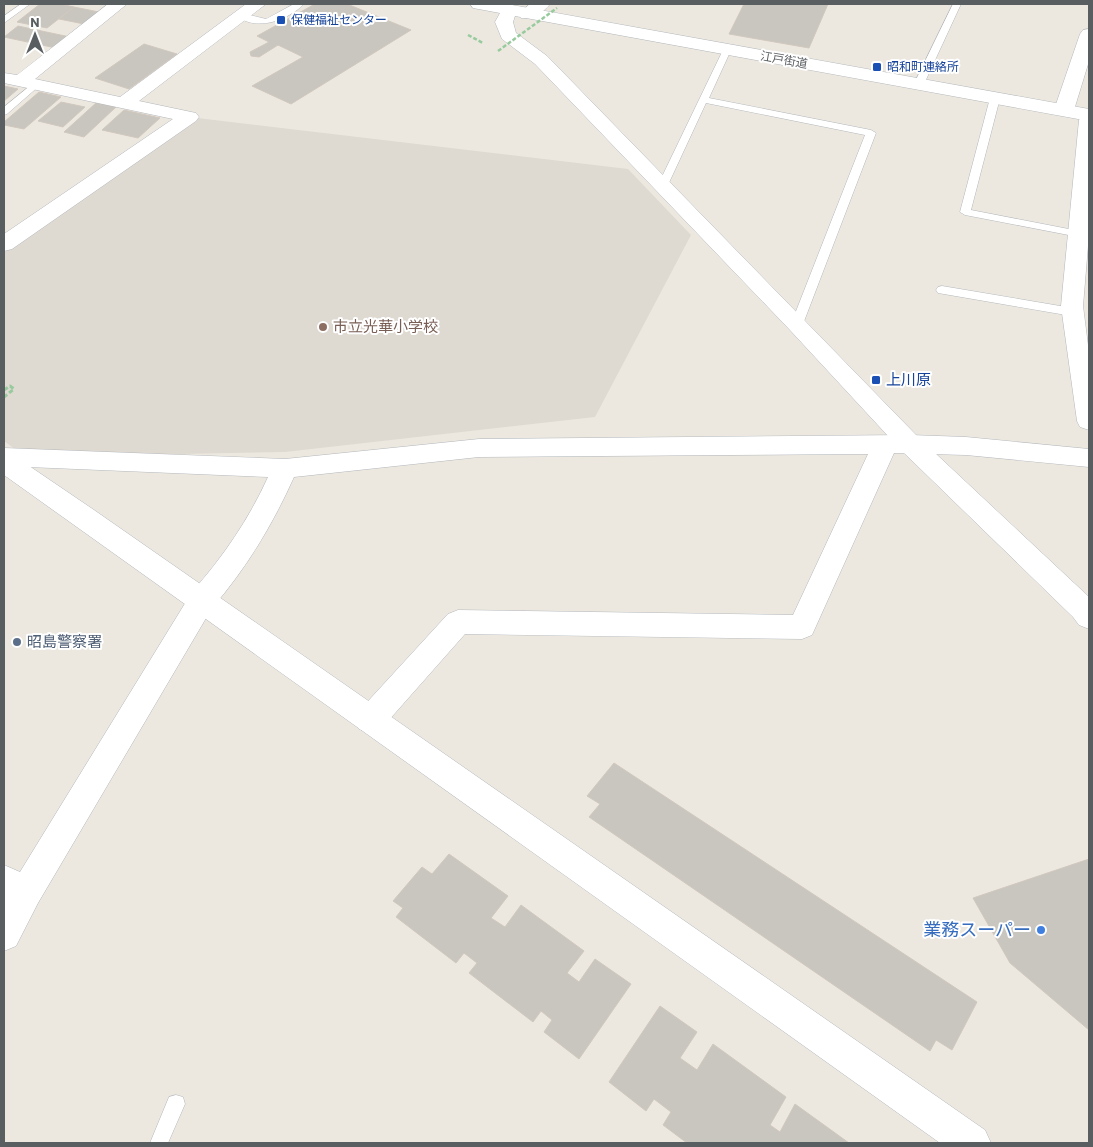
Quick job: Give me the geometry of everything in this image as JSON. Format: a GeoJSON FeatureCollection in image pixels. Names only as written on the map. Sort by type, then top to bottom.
{"type":"FeatureCollection","features":[{"type":"Feature","properties":{"kind":"street"},"geometry":{"type":"LineString","coordinates":[[20,81],[118,4]]}},
{"type":"Feature","properties":{"kind":"street"},"geometry":{"type":"LineString","coordinates":[[124,103],[257,4]]}},
{"type":"Feature","properties":{"kind":"street","name":"江戸街道"},"geometry":{"type":"LineString","coordinates":[[479,4],[534,9],[727,50],[1089,115]]}},
{"type":"Feature","properties":{"kind":"street"},"geometry":{"type":"LineString","coordinates":[[534,9],[504,22],[508,35],[541,60],[662,187],[797,324],[898,445],[1083,609],[1089,617]]}},
{"type":"Feature","properties":{"kind":"street"},"geometry":{"type":"LineString","coordinates":[[1064,110],[1089,34]]}},
{"type":"Feature","properties":{"kind":"street"},"geometry":{"type":"LineString","coordinates":[[4,244],[189,117],[20,81]]}},
{"type":"Feature","properties":{"kind":"street"},"geometry":{"type":"LineString","coordinates":[[1089,120],[1072,312],[1089,421]]}},
{"type":"Feature","properties":{"kind":"street"},"geometry":{"type":"LineString","coordinates":[[370,720],[458,622],[802,627],[898,445]]}},
{"type":"Feature","properties":{"kind":"street"},"geometry":{"type":"LineString","coordinates":[[4,457],[285,468],[479,448],[898,445],[966,446],[1089,458]]}},
{"type":"Feature","properties":{"kind":"street"},"geometry":{"type":"LineString","coordinates":[[4,462],[85,516],[370,720],[972,1143]]}},
{"type":"Feature","properties":{"kind":"street"},"geometry":{"type":"LineString","coordinates":[[4,934],[15,887],[202,600],[224,576],[276,488],[285,468]]}},
{"type":"Feature","properties":{"kind":"lane"},"geometry":{"type":"LineString","coordinates":[[4,20],[26,4]]}},
{"type":"Feature","properties":{"kind":"lane"},"geometry":{"type":"LineString","coordinates":[[241,16],[256,22],[268,22],[300,4]]}},
{"type":"Feature","properties":{"kind":"lane"},"geometry":{"type":"LineString","coordinates":[[919,84],[957,4]]}},
{"type":"Feature","properties":{"kind":"lane"},"geometry":{"type":"LineString","coordinates":[[662,187],[727,50]]}},
{"type":"Feature","properties":{"kind":"lane"},"geometry":{"type":"LineString","coordinates":[[4,112],[20,81]]}},
{"type":"Feature","properties":{"kind":"lane"},"geometry":{"type":"LineString","coordinates":[[995,98],[965,212],[1079,234]]}},
{"type":"Feature","properties":{"kind":"lane"},"geometry":{"type":"LineString","coordinates":[[704,100],[871,133],[797,324]]}},
{"type":"Feature","properties":{"kind":"lane"},"geometry":{"type":"LineString","coordinates":[[942,290],[1072,312]]}},
{"type":"Feature","properties":{"kind":"lane"},"geometry":{"type":"LineString","coordinates":[[159,1143],[176,1104]]}},
{"type":"Feature","properties":{"kind":"path"},"geometry":{"type":"LineString","coordinates":[[498,51],[534,9]]}},
{"type":"Feature","properties":{"kind":"path"},"geometry":{"type":"LineString","coordinates":[[4,390],[10,386],[14,389],[4,397]]}},
{"type":"Feature","properties":{"kind":"shaded area","name":"市立光華小学校"},"geometry":{"type":"Polygon","coordinates":[[[189,117],[628,169],[691,235],[595,417],[285,452],[26,457],[4,441],[4,237],[189,117]]]}},
{"type":"Feature","properties":{"kind":"building"},"geometry":{"type":"Polygon","coordinates":[[[40,4],[60,4],[74,7],[47,28],[17,22],[40,4]]]}},
{"type":"Feature","properties":{"kind":"building"},"geometry":{"type":"Polygon","coordinates":[[[315,4],[347,4],[411,30],[291,104],[252,86],[303,57],[278,45],[259,57],[251,56],[250,52],[269,42],[257,36],[315,4]]]}},
{"type":"Feature","properties":{"kind":"building"},"geometry":{"type":"Polygon","coordinates":[[[744,4],[828,4],[809,48],[729,34],[744,4]]]}},
{"type":"Feature","properties":{"kind":"building"},"geometry":{"type":"Polygon","coordinates":[[[74,7],[99,12],[84,24],[59,19],[74,7]]]}},
{"type":"Feature","properties":{"kind":"building"},"geometry":{"type":"Polygon","coordinates":[[[18,26],[70,37],[56,48],[4,37],[18,26]]]}},
{"type":"Feature","properties":{"kind":"building"},"geometry":{"type":"Polygon","coordinates":[[[144,44],[177,54],[129,89],[95,78],[144,44]]]}},
{"type":"Feature","properties":{"kind":"building"},"geometry":{"type":"Polygon","coordinates":[[[4,86],[18,89],[4,101],[4,86]]]}},
{"type":"Feature","properties":{"kind":"building"},"geometry":{"type":"Polygon","coordinates":[[[39,92],[61,97],[24,129],[4,125],[4,122],[39,92]]]}},
{"type":"Feature","properties":{"kind":"building"},"geometry":{"type":"Polygon","coordinates":[[[61,102],[85,107],[63,127],[38,121],[61,102]]]}},
{"type":"Feature","properties":{"kind":"building"},"geometry":{"type":"Polygon","coordinates":[[[96,103],[116,107],[84,137],[64,132],[96,103]]]}},
{"type":"Feature","properties":{"kind":"building"},"geometry":{"type":"Polygon","coordinates":[[[124,110],[160,118],[138,138],[102,130],[124,110]]]}},
{"type":"Feature","properties":{"kind":"building"},"geometry":{"type":"Polygon","coordinates":[[[614,763],[977,1002],[952,1050],[936,1040],[930,1051],[589,817],[600,804],[587,796],[614,763]]]}},
{"type":"Feature","properties":{"kind":"building"},"geometry":{"type":"Polygon","coordinates":[[[449,854],[508,896],[491,918],[505,927],[521,905],[584,951],[567,973],[579,982],[595,959],[631,984],[579,1059],[544,1032],[552,1020],[541,1011],[533,1022],[469,973],[477,963],[464,953],[456,963],[396,917],[403,908],[393,901],[422,867],[432,874],[449,854]]]}},
{"type":"Feature","properties":{"kind":"building","name":"業務スーパー"},"geometry":{"type":"Polygon","coordinates":[[[1089,859],[1089,1030],[1010,963],[973,898],[1089,859]]]}},
{"type":"Feature","properties":{"kind":"building"},"geometry":{"type":"Polygon","coordinates":[[[660,1006],[697,1032],[680,1058],[697,1070],[713,1044],[786,1097],[770,1125],[780,1132],[795,1104],[849,1143],[687,1143],[663,1125],[671,1112],[654,1099],[646,1111],[609,1082],[660,1006]]]}},
{"type":"Feature","properties":{"kind":"place","name":"保健福祉センター"},"geometry":{"type":"Point","coordinates":[281,20]}},
{"type":"Feature","properties":{"kind":"place","name":"昭和町連絡所"},"geometry":{"type":"Point","coordinates":[877,67]}},
{"type":"Feature","properties":{"kind":"place","name":"市立光華小学校"},"geometry":{"type":"Point","coordinates":[323,327]}},
{"type":"Feature","properties":{"kind":"place","name":"上川原"},"geometry":{"type":"Point","coordinates":[876,380]}},
{"type":"Feature","properties":{"kind":"place","name":"昭島警察署"},"geometry":{"type":"Point","coordinates":[17,642]}},
{"type":"Feature","properties":{"kind":"place","name":"業務スーパー"},"geometry":{"type":"Point","coordinates":[1041,930]}}]}
